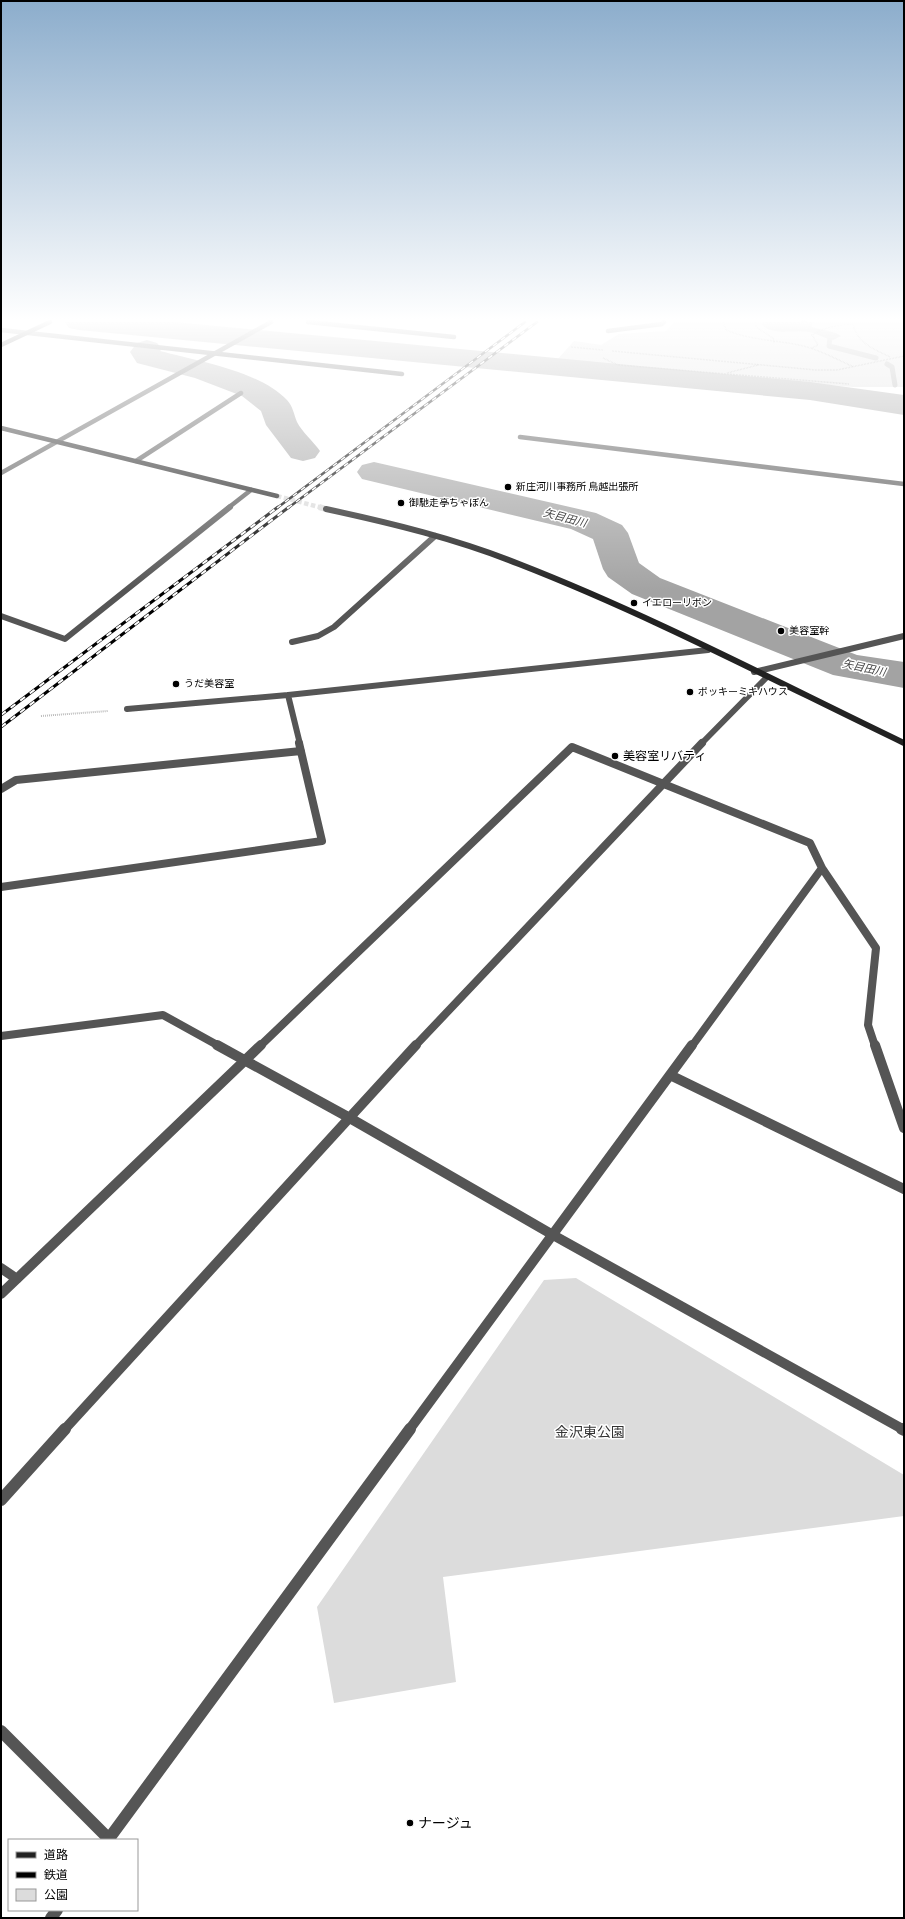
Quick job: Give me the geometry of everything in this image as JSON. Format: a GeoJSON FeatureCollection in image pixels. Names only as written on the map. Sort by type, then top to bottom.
{"type":"FeatureCollection","features":[{"type":"Feature","properties":{"kind":"street"},"geometry":{"type":"LineString","coordinates":[[1,472],[59,442],[112,412]]}},
{"type":"Feature","properties":{"kind":"street"},"geometry":{"type":"LineString","coordinates":[[136,461],[212,412]]}},
{"type":"Feature","properties":{"kind":"street"},"geometry":{"type":"LineString","coordinates":[[1,429],[277,496]]}},
{"type":"Feature","properties":{"kind":"street"},"geometry":{"type":"LineString","coordinates":[[520,437],[904,484]]}},
{"type":"Feature","properties":{"kind":"street"},"geometry":{"type":"LineString","coordinates":[[1,616],[65,639],[251,490]]}},
{"type":"Feature","properties":{"kind":"street"},"geometry":{"type":"LineString","coordinates":[[326,509],[391,523],[518,563],[604,599],[904,743]]}},
{"type":"Feature","properties":{"kind":"street"},"geometry":{"type":"LineString","coordinates":[[292,642],[318,636],[334,627],[435,536]]}},
{"type":"Feature","properties":{"kind":"street"},"geometry":{"type":"LineString","coordinates":[[754,672],[904,636]]}},
{"type":"Feature","properties":{"kind":"street"},"geometry":{"type":"LineString","coordinates":[[127,709],[288,695],[708,650]]}},
{"type":"Feature","properties":{"kind":"street"},"geometry":{"type":"LineString","coordinates":[[1,1500],[348,1116],[663,782],[766,678]]}},
{"type":"Feature","properties":{"kind":"street"},"geometry":{"type":"LineString","coordinates":[[1,888],[322,841],[288,695]]}},
{"type":"Feature","properties":{"kind":"street"},"geometry":{"type":"LineString","coordinates":[[1,1294],[244,1059],[572,747],[663,782],[810,842],[822,868],[876,948],[868,1025],[904,1128]]}},
{"type":"Feature","properties":{"kind":"street"},"geometry":{"type":"LineString","coordinates":[[1,789],[16,780],[302,751]]}},
{"type":"Feature","properties":{"kind":"street"},"geometry":{"type":"LineString","coordinates":[[110,1839],[822,868]]}},
{"type":"Feature","properties":{"kind":"street"},"geometry":{"type":"LineString","coordinates":[[1,1036],[163,1015],[348,1116],[553,1235],[904,1430]]}},
{"type":"Feature","properties":{"kind":"street"},"geometry":{"type":"LineString","coordinates":[[670,1075],[904,1189]]}},
{"type":"Feature","properties":{"kind":"street"},"geometry":{"type":"LineString","coordinates":[[1,1268],[17,1279]]}},
{"type":"Feature","properties":{"kind":"street"},"geometry":{"type":"LineString","coordinates":[[1,1731],[108,1839]]}},
{"type":"Feature","properties":{"kind":"path"},"geometry":{"type":"LineString","coordinates":[[41,716],[101,712]]}},
{"type":"Feature","properties":{"kind":"green space","name":"金沢東公園"},"geometry":{"type":"Polygon","coordinates":[[[576,1278],[904,1475],[904,1516],[443,1577],[456,1682],[334,1703],[317,1607],[544,1280],[576,1278]]]}},
{"type":"Feature","properties":{"kind":"waterway","name":"矢目田川"},"geometry":{"type":"LineString","coordinates":[[278,412],[282,425],[303,451]]}},
{"type":"Feature","properties":{"kind":"waterway","name":"矢目田川"},"geometry":{"type":"LineString","coordinates":[[374,472],[583,521],[609,533],[622,569],[646,586],[848,666],[904,675]]}},
{"type":"Feature","properties":{"kind":"tunnel"},"geometry":{"type":"LineString","coordinates":[[277,496],[323,508]]}},
{"type":"Feature","properties":{"kind":"tunnel"},"geometry":{"type":"LineString","coordinates":[[319,507],[326,509]]}},
{"type":"Feature","properties":{"kind":"railway"},"geometry":{"type":"LineString","coordinates":[[277,508],[406,412]]}},
{"type":"Feature","properties":{"kind":"railway"},"geometry":{"type":"LineString","coordinates":[[288,508],[417,412]]}},
{"type":"Feature","properties":{"kind":"railway"},"geometry":{"type":"LineString","coordinates":[[1,715],[278,507]]}},
{"type":"Feature","properties":{"kind":"railway"},"geometry":{"type":"LineString","coordinates":[[1,727],[289,507]]}},
{"type":"Feature","properties":{"kind":"place","name":"新庄河川事務所 鳥越出張所"},"geometry":{"type":"Point","coordinates":[508,487]}},
{"type":"Feature","properties":{"kind":"place","name":"御馳走亭ちゃぽん"},"geometry":{"type":"Point","coordinates":[401,503]}},
{"type":"Feature","properties":{"kind":"place","name":"イエローリボン"},"geometry":{"type":"Point","coordinates":[634,603]}},
{"type":"Feature","properties":{"kind":"place","name":"美容室幹"},"geometry":{"type":"Point","coordinates":[781,631]}},
{"type":"Feature","properties":{"kind":"place","name":"うだ美容室"},"geometry":{"type":"Point","coordinates":[176,684]}},
{"type":"Feature","properties":{"kind":"place","name":"ポッキーミキハウス"},"geometry":{"type":"Point","coordinates":[690,692]}},
{"type":"Feature","properties":{"kind":"place","name":"美容室リバティ"},"geometry":{"type":"Point","coordinates":[615,756]}},
{"type":"Feature","properties":{"kind":"place","name":"ナージュ"},"geometry":{"type":"Point","coordinates":[410,1823]}}]}
